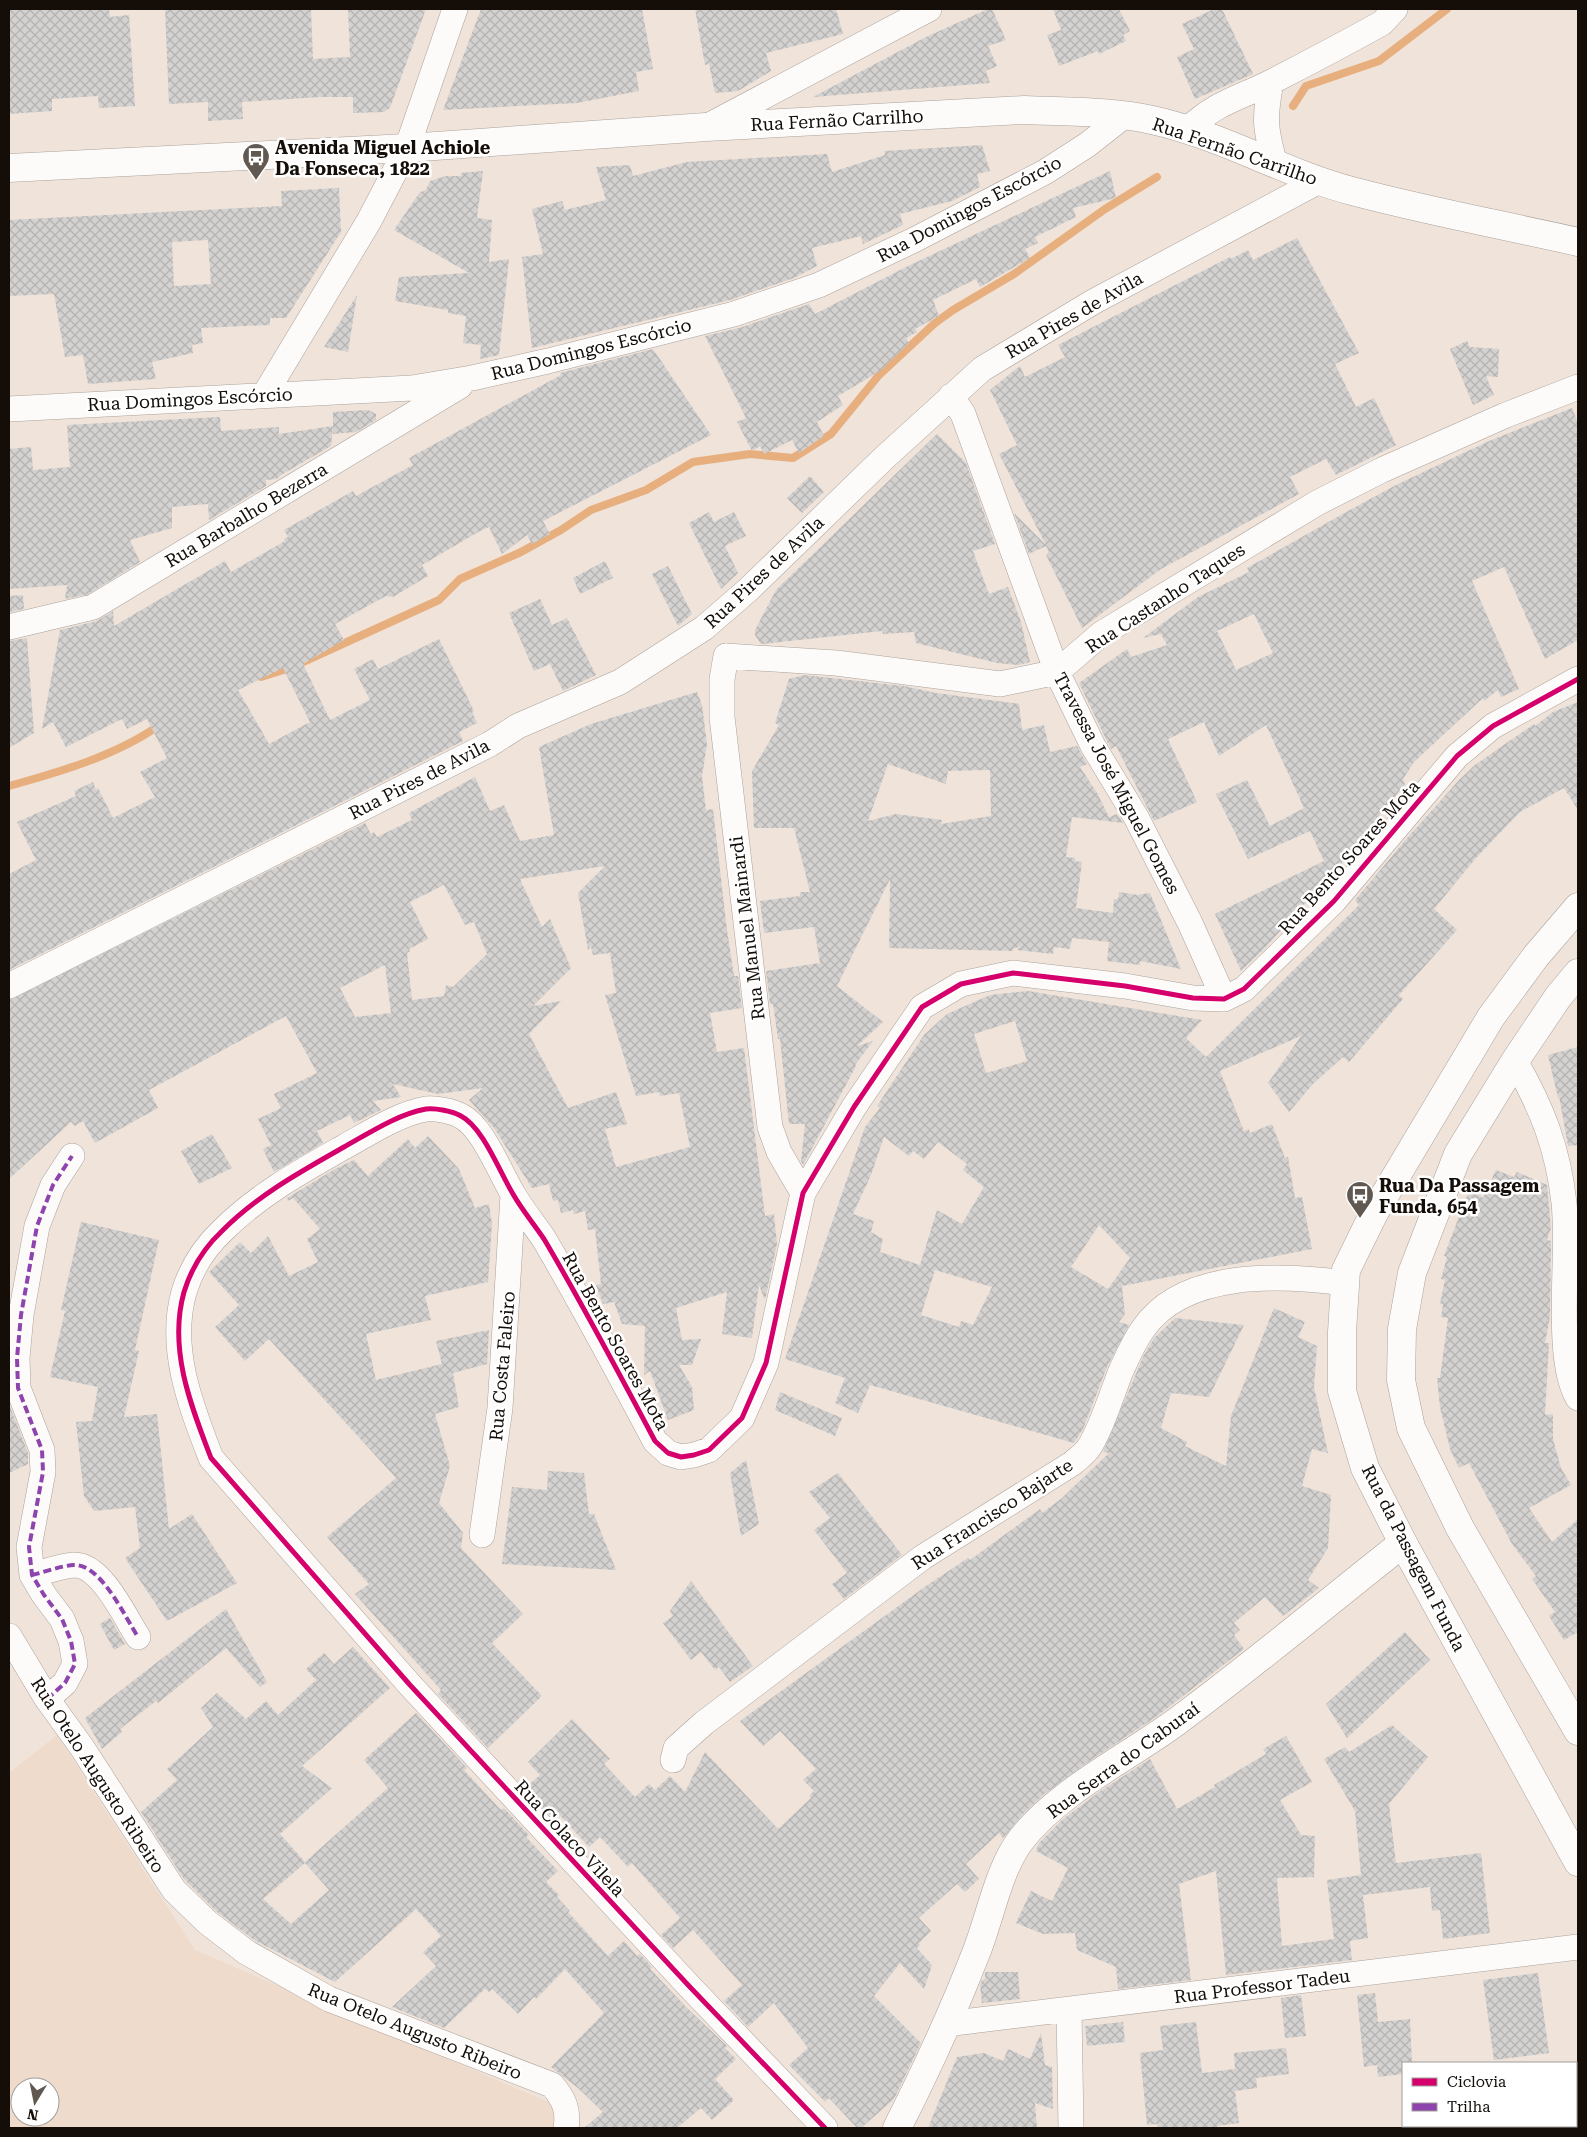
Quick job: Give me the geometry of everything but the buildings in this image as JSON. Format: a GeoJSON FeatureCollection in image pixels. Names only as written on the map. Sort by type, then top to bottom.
{"type":"FeatureCollection","features":[{"type":"Feature","properties":{"kind":"street"},"geometry":{"type":"LineString","coordinates":[[266,394],[369,221],[407,148],[455,9]]}},
{"type":"Feature","properties":{"kind":"street"},"geometry":{"type":"LineString","coordinates":[[706,127],[929,9]]}},
{"type":"Feature","properties":{"kind":"street"},"geometry":{"type":"LineString","coordinates":[[1187,130],[1205,112],[1271,82],[1382,23],[1395,9]]}},
{"type":"Feature","properties":{"kind":"street"},"geometry":{"type":"LineString","coordinates":[[1271,82],[1265,113],[1267,136],[1275,164]]}},
{"type":"Feature","properties":{"kind":"street","name":"Rua Fernão Carrilho"},"geometry":{"type":"LineString","coordinates":[[9,168],[407,148],[706,127],[1024,110],[1124,116],[1151,120],[1187,130],[1319,181],[1352,191],[1578,242]]}},
{"type":"Feature","properties":{"kind":"street","name":"Rua Domingos Escórcio"},"geometry":{"type":"LineString","coordinates":[[9,409],[266,394],[412,388],[472,378],[734,314],[819,285],[914,240],[1045,172],[1087,145],[1124,116]]}},
{"type":"Feature","properties":{"kind":"street","name":"Rua Pires de Avila"},"geometry":{"type":"LineString","coordinates":[[9,986],[481,749],[518,726],[620,682],[704,628],[749,589],[884,458],[982,369],[1094,302],[1319,181]]}},
{"type":"Feature","properties":{"kind":"street","name":"Rua Barbalho Bezerra"},"geometry":{"type":"LineString","coordinates":[[9,627],[93,608],[472,378]]}},
{"type":"Feature","properties":{"kind":"street","name":"Rua Castanho Taques"},"geometry":{"type":"LineString","coordinates":[[726,656],[836,663],[1000,684],[1057,672],[1101,634],[1317,503],[1382,470],[1506,415],[1578,387]]}},
{"type":"Feature","properties":{"kind":"street","name":"Travessa José Miguel Gomes"},"geometry":{"type":"LineString","coordinates":[[951,396],[963,414],[1057,672],[1092,746],[1145,834],[1190,923],[1224,999]]}},
{"type":"Feature","properties":{"kind":"street"},"geometry":{"type":"LineString","coordinates":[[704,628],[726,656]]}},
{"type":"Feature","properties":{"kind":"street","name":"Rua Manuel Mainardi"},"geometry":{"type":"LineString","coordinates":[[726,656],[722,679],[722,717],[770,1127],[778,1152],[802,1193]]}},
{"type":"Feature","properties":{"kind":"street","name":"Rua Bento Soares Mota"},"geometry":{"type":"LineString","coordinates":[[195,1264],[219,1233],[248,1206],[278,1184],[371,1132],[428,1109],[443,1110],[462,1116],[476,1128],[513,1195],[548,1246],[597,1331],[655,1441],[668,1453],[681,1457],[709,1450],[742,1418],[766,1363],[802,1193],[854,1107],[922,1007],[961,984],[1013,973],[1125,986],[1193,998],[1224,999],[1244,989],[1334,901],[1457,756],[1493,726],[1578,679]]}},
{"type":"Feature","properties":{"kind":"street","name":"Rua da Passagem Funda"},"geometry":{"type":"LineString","coordinates":[[1578,907],[1536,956],[1491,1017],[1374,1213],[1346,1270],[1342,1332],[1342,1391],[1365,1468],[1403,1543],[1578,1862]]}},
{"type":"Feature","properties":{"kind":"street"},"geometry":{"type":"LineString","coordinates":[[1578,973],[1558,998],[1515,1061],[1458,1154],[1435,1208],[1412,1273],[1402,1329],[1401,1380],[1411,1428],[1460,1528],[1578,1731]]}},
{"type":"Feature","properties":{"kind":"street"},"geometry":{"type":"LineString","coordinates":[[1515,1061],[1537,1098],[1551,1136],[1564,1204],[1566,1351],[1571,1386],[1578,1398]]}},
{"type":"Feature","properties":{"kind":"street"},"geometry":{"type":"LineString","coordinates":[[48,1699],[65,1683],[75,1664],[70,1641],[62,1619],[32,1575],[29,1547],[43,1472],[42,1450],[18,1388],[17,1358],[20,1315],[37,1226],[53,1185],[72,1156]]}},
{"type":"Feature","properties":{"kind":"street","name":"Rua Costa Faleiro"},"geometry":{"type":"LineString","coordinates":[[482,1535],[500,1408],[513,1195]]}},
{"type":"Feature","properties":{"kind":"street","name":"Rua Colaco Vilela"},"geometry":{"type":"LineString","coordinates":[[195,1264],[184,1291],[179,1320],[182,1374],[211,1458],[410,1685],[556,1844],[825,2128]]}},
{"type":"Feature","properties":{"kind":"street","name":"Rua Francisco Bajarte"},"geometry":{"type":"LineString","coordinates":[[673,1760],[676,1748],[704,1723],[885,1585],[923,1557],[1073,1463],[1088,1449],[1129,1353],[1143,1328],[1161,1310],[1181,1297],[1204,1286],[1261,1278],[1309,1279],[1345,1283]]}},
{"type":"Feature","properties":{"kind":"street","name":"Rua Serra do Caburaí"},"geometry":{"type":"LineString","coordinates":[[897,2128],[946,2024],[976,1953],[1007,1864],[1020,1842],[1060,1802],[1181,1718],[1403,1543]]}},
{"type":"Feature","properties":{"kind":"street"},"geometry":{"type":"LineString","coordinates":[[32,1575],[74,1565],[91,1570],[104,1583],[138,1637]]}},
{"type":"Feature","properties":{"kind":"street","name":"Rua Otelo Augusto Ribeiro"},"geometry":{"type":"LineString","coordinates":[[9,1636],[48,1699],[81,1746],[174,1890],[206,1922],[246,1952],[329,2000],[552,2085],[562,2097],[568,2112],[566,2128]]}},
{"type":"Feature","properties":{"kind":"street","name":"Rua Professor Tadeu"},"geometry":{"type":"LineString","coordinates":[[946,2024],[1578,1946]]}},
{"type":"Feature","properties":{"kind":"street"},"geometry":{"type":"LineString","coordinates":[[1070,2010],[1071,2128]]}},
{"type":"Feature","properties":{"kind":"shaded area"},"geometry":{"type":"Polygon","coordinates":[[[57,1735],[195,1950],[555,2105],[558,2128],[9,2128],[9,1773],[57,1735]]]}},
{"type":"Feature","properties":{"kind":"waterway"},"geometry":{"type":"LineString","coordinates":[[1293,106],[1306,86],[1379,61],[1447,9]]}},
{"type":"Feature","properties":{"kind":"waterway"},"geometry":{"type":"LineString","coordinates":[[303,662],[439,600],[460,579],[521,552],[561,530],[591,510],[646,490],[693,462],[750,454],[793,458],[831,434],[879,375],[935,323],[953,310],[1014,274],[1105,209],[1157,177]]}},
{"type":"Feature","properties":{"kind":"waterway"},"geometry":{"type":"LineString","coordinates":[[261,677],[293,667]]}},
{"type":"Feature","properties":{"kind":"waterway"},"geometry":{"type":"LineString","coordinates":[[9,786],[48,775],[107,754],[161,724]]}},
{"type":"Feature","properties":{"kind":"marked path"},"geometry":{"type":"LineString","coordinates":[[47,1699],[65,1683],[75,1664],[71,1641],[62,1619],[32,1575],[29,1547],[43,1472],[42,1450],[18,1388],[17,1358],[21,1315],[37,1226],[53,1185],[72,1156]]}},
{"type":"Feature","properties":{"kind":"marked path"},"geometry":{"type":"LineString","coordinates":[[32,1575],[74,1565],[84,1567],[103,1582],[138,1637]]}},
{"type":"Feature","properties":{"kind":"cycle path"},"geometry":{"type":"LineString","coordinates":[[825,2128],[689,1986],[410,1685],[211,1458],[189,1398],[180,1356],[180,1313],[184,1292],[199,1259],[222,1231],[250,1206],[296,1175],[374,1130],[415,1111],[439,1109],[453,1113],[469,1122],[484,1140],[508,1185],[544,1239],[573,1289],[655,1441],[668,1453],[681,1457],[709,1450],[742,1418],[766,1363],[803,1193],[854,1107],[922,1007],[961,984],[1013,973],[1125,986],[1193,998],[1224,999],[1244,989],[1334,901],[1457,756],[1493,726],[1578,679]]}},
{"type":"Feature","properties":{"kind":"place","name":"Avenida Miguel Achiole Da Fonseca, 1822"},"geometry":{"type":"Point","coordinates":[256,181]}},
{"type":"Feature","properties":{"kind":"place","name":"Rua Da Passagem Funda, 654"},"geometry":{"type":"Point","coordinates":[1360,1219]}}]}
